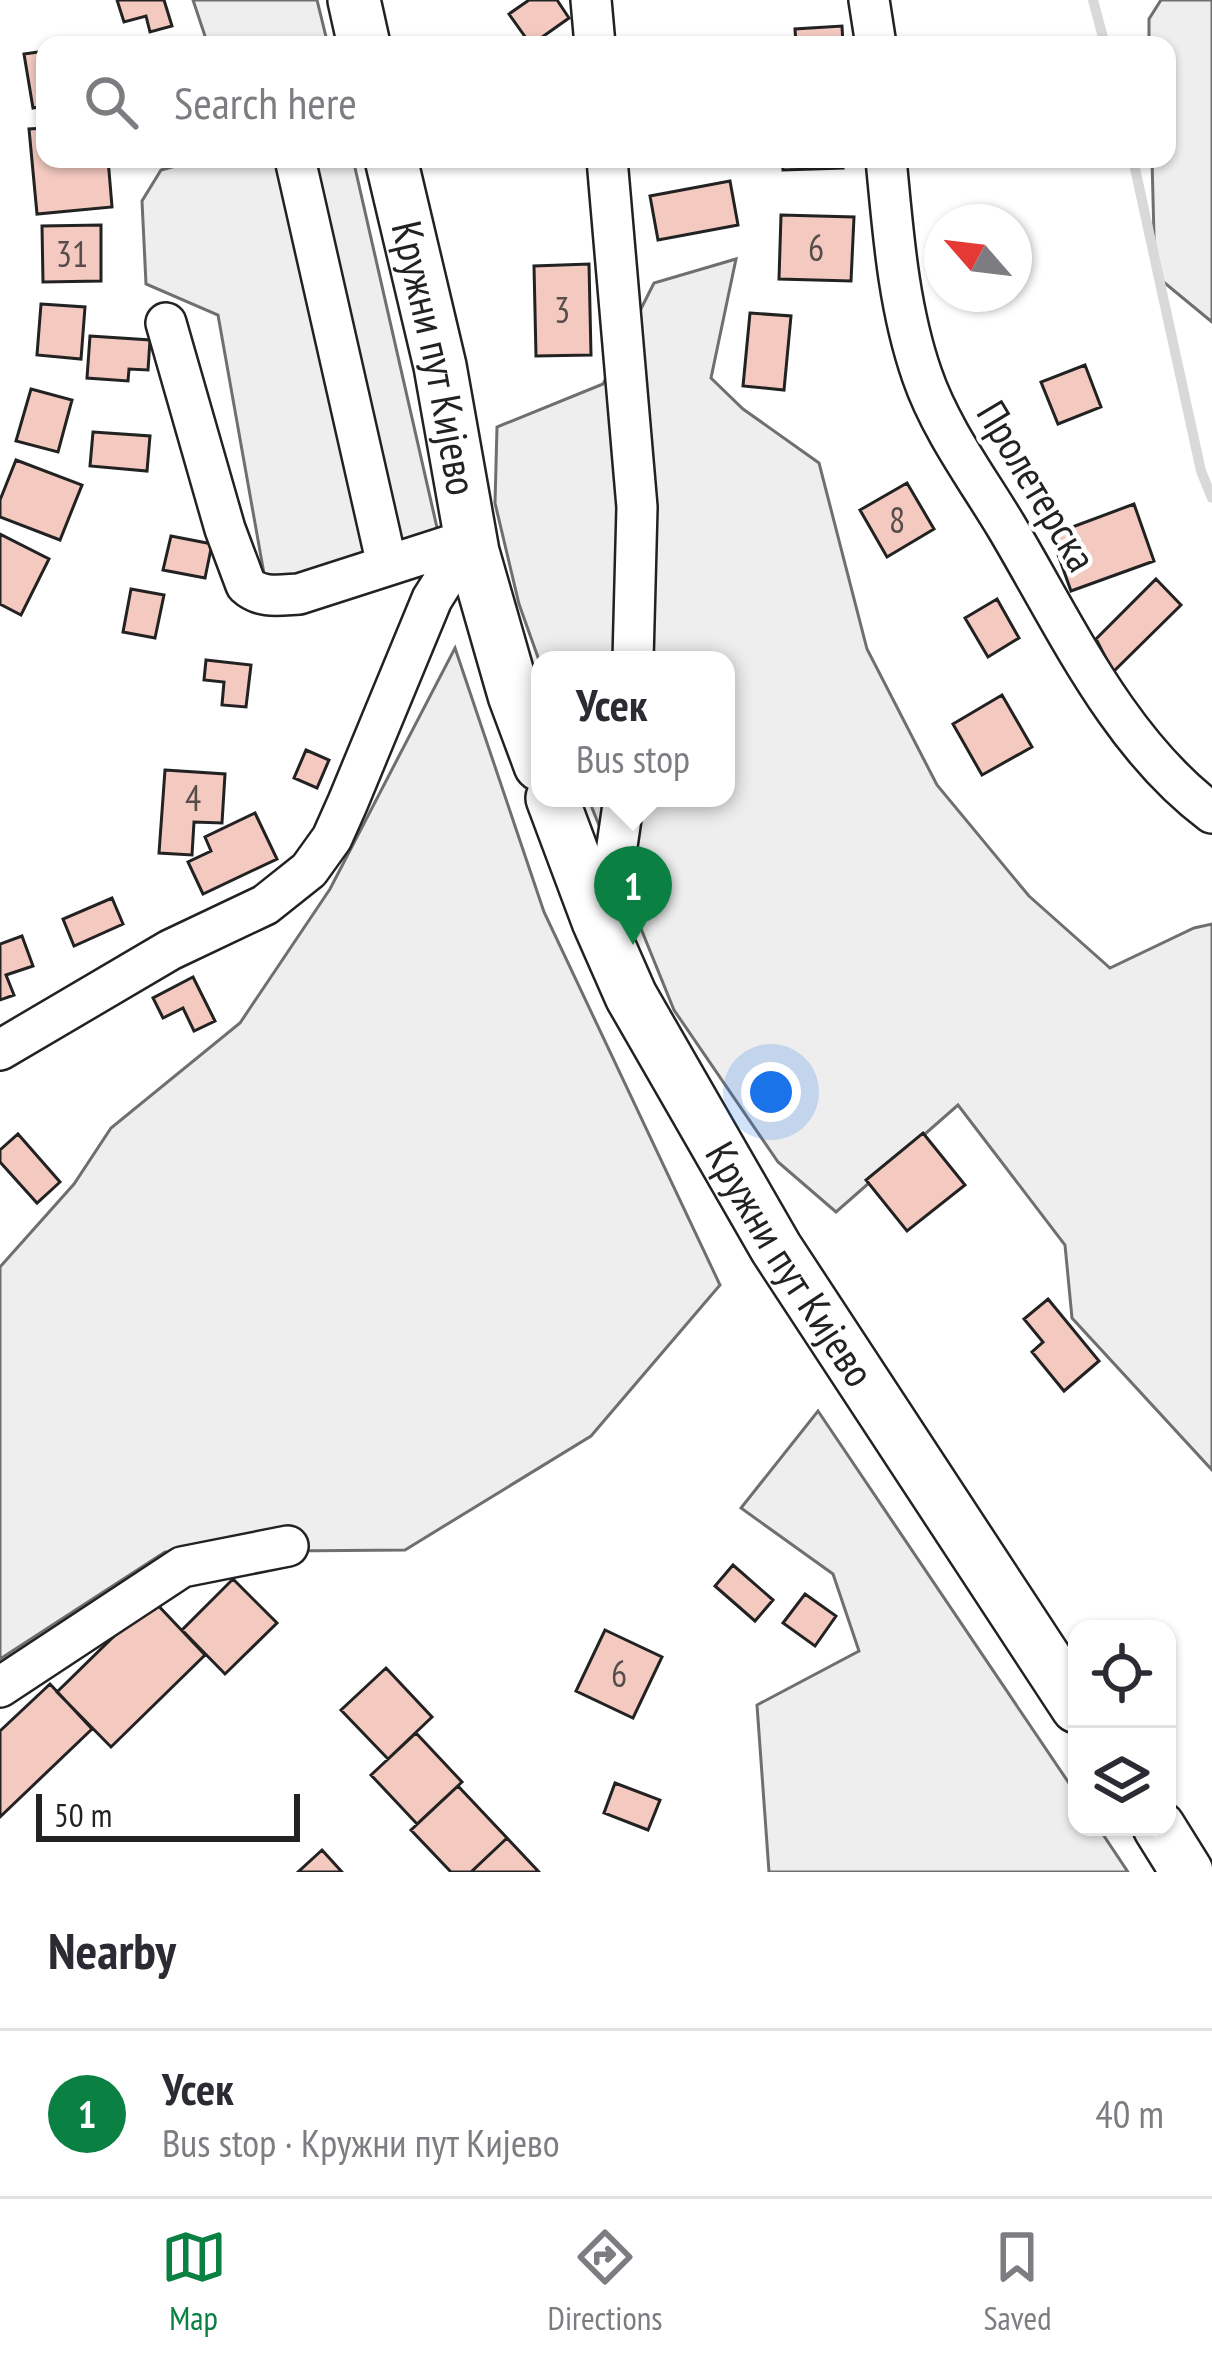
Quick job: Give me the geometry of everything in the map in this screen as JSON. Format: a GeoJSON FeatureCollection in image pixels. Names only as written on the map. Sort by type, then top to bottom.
{"type":"FeatureCollection","features":[{"type":"Feature","properties":{"kind":"main road"},"geometry":{"type":"LineString","coordinates":[[354,0],[362,36]]}},
{"type":"Feature","properties":{"kind":"main road","name":"Кружни пут Кијево"},"geometry":{"type":"LineString","coordinates":[[393,168],[440,366],[472,545],[531,741]]}},
{"type":"Feature","properties":{"kind":"main road","name":"Кружни пут Кијево"},"geometry":{"type":"LineString","coordinates":[[555,807],[631,996],[776,1248],[1068,1693]]}},
{"type":"Feature","properties":{"kind":"main road"},"geometry":{"type":"LineString","coordinates":[[1165,1836],[1187,1872]]}},
{"type":"Feature","properties":{"kind":"street"},"geometry":{"type":"LineString","coordinates":[[591,0],[595,36]]}},
{"type":"Feature","properties":{"kind":"street"},"geometry":{"type":"LineString","coordinates":[[869,0],[875,36]]}},
{"type":"Feature","properties":{"kind":"street"},"geometry":{"type":"LineString","coordinates":[[297,168],[387,565]]}},
{"type":"Feature","properties":{"kind":"street"},"geometry":{"type":"LineString","coordinates":[[608,168],[637,507],[633,651]]}},
{"type":"Feature","properties":{"kind":"street","name":"Пролетерска"},"geometry":{"type":"LineString","coordinates":[[887,168],[909,335],[931,400],[1112,705],[1156,762],[1212,813]]}},
{"type":"Feature","properties":{"kind":"street"},"geometry":{"type":"LineString","coordinates":[[166,323],[218,509],[246,585],[269,596],[299,594],[387,565],[472,545]]}},
{"type":"Feature","properties":{"kind":"street"},"geometry":{"type":"LineString","coordinates":[[0,1050],[170,950],[266,905],[309,870],[340,820],[439,584],[472,545]]}},
{"type":"Feature","properties":{"kind":"street"},"geometry":{"type":"LineString","coordinates":[[598,921],[612,880],[623,807]]}},
{"type":"Feature","properties":{"kind":"street"},"geometry":{"type":"LineString","coordinates":[[0,1687],[182,1567],[288,1546]]}},
{"type":"Feature","properties":{"kind":"shaded area"},"geometry":{"type":"Polygon","coordinates":[[[193,0],[317,0],[326,36],[205,36],[193,0]]]}},
{"type":"Feature","properties":{"kind":"shaded area"},"geometry":{"type":"Polygon","coordinates":[[[1161,0],[1212,0],[1212,322],[1155,275],[1152,168],[1176,168],[1176,36],[1149,36],[1149,19],[1161,0]]]}},
{"type":"Feature","properties":{"kind":"shaded area"},"geometry":{"type":"Polygon","coordinates":[[[355,168],[438,532],[266,585],[218,315],[146,284],[142,201],[161,170],[355,168]]]}},
{"type":"Feature","properties":{"kind":"shaded area"},"geometry":{"type":"Polygon","coordinates":[[[736,259],[711,378],[743,409],[819,463],[867,649],[937,785],[1029,896],[1110,968],[1212,924],[1212,1470],[1072,1318],[1065,1245],[958,1105],[836,1212],[778,1162],[674,1010],[592,807],[735,807],[735,651],[536,651],[519,604],[495,503],[497,427],[603,384],[654,283],[736,259]]]}},
{"type":"Feature","properties":{"kind":"shaded area"},"geometry":{"type":"Polygon","coordinates":[[[455,648],[544,912],[720,1285],[591,1436],[405,1550],[165,1552],[0,1659],[0,1267],[74,1184],[111,1128],[240,1023],[330,889],[455,648]]]}},
{"type":"Feature","properties":{"kind":"shaded area"},"geometry":{"type":"Polygon","coordinates":[[[818,1411],[1068,1782],[1068,1836],[1104,1836],[1128,1872],[769,1872],[757,1705],[859,1651],[833,1574],[741,1508],[818,1411]]]}},
{"type":"Feature","properties":{"kind":"building"},"geometry":{"type":"Polygon","coordinates":[[[117,0],[164,0],[172,26],[150,32],[146,16],[124,22],[117,0]]]}},
{"type":"Feature","properties":{"kind":"building"},"geometry":{"type":"Polygon","coordinates":[[[529,0],[557,0],[569,18],[544,36],[525,36],[509,14],[529,0]]]}},
{"type":"Feature","properties":{"kind":"building"},"geometry":{"type":"Polygon","coordinates":[[[842,26],[843,36],[795,36],[795,29],[842,26]]]}},
{"type":"Feature","properties":{"kind":"building"},"geometry":{"type":"Polygon","coordinates":[[[36,52],[36,108],[33,108],[24,54],[36,52]]]}},
{"type":"Feature","properties":{"kind":"building"},"geometry":{"type":"Polygon","coordinates":[[[29,129],[36,129],[36,168],[109,168],[112,207],[37,214],[29,129]]]}},
{"type":"Feature","properties":{"kind":"building"},"geometry":{"type":"Polygon","coordinates":[[[730,181],[738,225],[658,240],[650,196],[730,181]]]}},
{"type":"Feature","properties":{"kind":"building"},"geometry":{"type":"Polygon","coordinates":[[[781,215],[854,217],[851,281],[779,279],[781,215]]]}},
{"type":"Feature","properties":{"kind":"building"},"geometry":{"type":"Polygon","coordinates":[[[101,225],[101,281],[43,282],[42,226],[101,225]]]}},
{"type":"Feature","properties":{"kind":"building"},"geometry":{"type":"Polygon","coordinates":[[[589,264],[591,355],[536,356],[534,266],[589,264]]]}},
{"type":"Feature","properties":{"kind":"building"},"geometry":{"type":"Polygon","coordinates":[[[41,304],[85,307],[81,359],[37,355],[41,304]]]}},
{"type":"Feature","properties":{"kind":"building"},"geometry":{"type":"Polygon","coordinates":[[[750,313],[791,316],[784,390],[743,386],[750,313]]]}},
{"type":"Feature","properties":{"kind":"building"},"geometry":{"type":"Polygon","coordinates":[[[90,336],[150,340],[148,370],[129,369],[128,381],[87,378],[90,336]]]}},
{"type":"Feature","properties":{"kind":"building"},"geometry":{"type":"Polygon","coordinates":[[[1085,365],[1101,407],[1058,424],[1041,382],[1085,365]]]}},
{"type":"Feature","properties":{"kind":"building"},"geometry":{"type":"Polygon","coordinates":[[[31,389],[72,400],[58,452],[16,441],[31,389]]]}},
{"type":"Feature","properties":{"kind":"building"},"geometry":{"type":"Polygon","coordinates":[[[93,432],[150,436],[147,471],[90,466],[93,432]]]}},
{"type":"Feature","properties":{"kind":"building"},"geometry":{"type":"Polygon","coordinates":[[[16,460],[82,485],[60,540],[0,517],[0,500],[16,460]]]}},
{"type":"Feature","properties":{"kind":"building"},"geometry":{"type":"Polygon","coordinates":[[[907,483],[934,529],[887,557],[860,510],[907,483]]]}},
{"type":"Feature","properties":{"kind":"building"},"geometry":{"type":"Polygon","coordinates":[[[1134,504],[1154,561],[1071,591],[1051,535],[1134,504]]]}},
{"type":"Feature","properties":{"kind":"building"},"geometry":{"type":"Polygon","coordinates":[[[0,534],[49,559],[21,615],[0,604],[0,534]]]}},
{"type":"Feature","properties":{"kind":"building"},"geometry":{"type":"Polygon","coordinates":[[[171,536],[212,544],[205,578],[163,570],[171,536]]]}},
{"type":"Feature","properties":{"kind":"building"},"geometry":{"type":"Polygon","coordinates":[[[1156,579],[1181,605],[1113,672],[1096,639],[1156,579]]]}},
{"type":"Feature","properties":{"kind":"building"},"geometry":{"type":"Polygon","coordinates":[[[131,589],[164,595],[155,638],[123,632],[131,589]]]}},
{"type":"Feature","properties":{"kind":"building"},"geometry":{"type":"Polygon","coordinates":[[[997,599],[1019,638],[988,657],[965,618],[997,599]]]}},
{"type":"Feature","properties":{"kind":"building"},"geometry":{"type":"Polygon","coordinates":[[[206,660],[251,665],[246,707],[222,705],[224,682],[204,680],[206,660]]]}},
{"type":"Feature","properties":{"kind":"building"},"geometry":{"type":"Polygon","coordinates":[[[1002,695],[1032,747],[982,775],[953,724],[1002,695]]]}},
{"type":"Feature","properties":{"kind":"building"},"geometry":{"type":"Polygon","coordinates":[[[306,750],[329,760],[317,788],[294,778],[306,750]]]}},
{"type":"Feature","properties":{"kind":"building"},"geometry":{"type":"Polygon","coordinates":[[[165,770],[225,774],[222,823],[194,822],[192,855],[159,853],[165,770]]]}},
{"type":"Feature","properties":{"kind":"building"},"geometry":{"type":"Polygon","coordinates":[[[255,813],[277,859],[203,894],[188,862],[211,851],[205,837],[255,813]]]}},
{"type":"Feature","properties":{"kind":"building"},"geometry":{"type":"Polygon","coordinates":[[[112,898],[123,924],[74,946],[63,919],[112,898]]]}},
{"type":"Feature","properties":{"kind":"building"},"geometry":{"type":"Polygon","coordinates":[[[22,936],[33,966],[6,975],[14,995],[0,1000],[0,944],[22,936]]]}},
{"type":"Feature","properties":{"kind":"building"},"geometry":{"type":"Polygon","coordinates":[[[193,977],[215,1021],[194,1031],[183,1008],[163,1018],[153,998],[193,977]]]}},
{"type":"Feature","properties":{"kind":"building"},"geometry":{"type":"Polygon","coordinates":[[[923,1133],[965,1185],[907,1231],[866,1180],[923,1133]]]}},
{"type":"Feature","properties":{"kind":"building"},"geometry":{"type":"Polygon","coordinates":[[[18,1134],[60,1182],[37,1203],[0,1162],[0,1150],[18,1134]]]}},
{"type":"Feature","properties":{"kind":"building"},"geometry":{"type":"Polygon","coordinates":[[[1048,1299],[1099,1361],[1064,1391],[1032,1352],[1043,1342],[1024,1319],[1048,1299]]]}},
{"type":"Feature","properties":{"kind":"building"},"geometry":{"type":"Polygon","coordinates":[[[733,1565],[773,1600],[755,1621],[715,1586],[733,1565]]]}},
{"type":"Feature","properties":{"kind":"building"},"geometry":{"type":"Polygon","coordinates":[[[233,1579],[277,1623],[225,1674],[182,1630],[233,1579]]]}},
{"type":"Feature","properties":{"kind":"building"},"geometry":{"type":"Polygon","coordinates":[[[805,1594],[836,1616],[815,1646],[783,1623],[805,1594]]]}},
{"type":"Feature","properties":{"kind":"building"},"geometry":{"type":"Polygon","coordinates":[[[152,1599],[205,1655],[111,1747],[57,1692],[152,1599]]]}},
{"type":"Feature","properties":{"kind":"building"},"geometry":{"type":"Polygon","coordinates":[[[605,1630],[662,1657],[633,1718],[576,1691],[605,1630]]]}},
{"type":"Feature","properties":{"kind":"building"},"geometry":{"type":"Polygon","coordinates":[[[386,1668],[432,1717],[388,1759],[341,1710],[386,1668]]]}},
{"type":"Feature","properties":{"kind":"building"},"geometry":{"type":"Polygon","coordinates":[[[50,1684],[92,1729],[0,1817],[0,1731],[50,1684]]]}},
{"type":"Feature","properties":{"kind":"building"},"geometry":{"type":"Polygon","coordinates":[[[416,1733],[462,1782],[417,1824],[371,1775],[416,1733]]]}},
{"type":"Feature","properties":{"kind":"building"},"geometry":{"type":"Polygon","coordinates":[[[615,1783],[660,1800],[648,1830],[604,1813],[615,1783]]]}},
{"type":"Feature","properties":{"kind":"building"},"geometry":{"type":"Polygon","coordinates":[[[458,1786],[507,1838],[471,1872],[451,1872],[411,1830],[458,1786]]]}},
{"type":"Feature","properties":{"kind":"building"},"geometry":{"type":"Polygon","coordinates":[[[507,1838],[539,1872],[471,1872],[507,1838]]]}},
{"type":"Feature","properties":{"kind":"building"},"geometry":{"type":"Polygon","coordinates":[[[322,1850],[342,1872],[298,1872],[322,1850]]]}},
{"type":"Feature","properties":{"kind":"waterway"},"geometry":{"type":"LineString","coordinates":[[1093,0],[1103,36]]}},
{"type":"Feature","properties":{"kind":"waterway"},"geometry":{"type":"LineString","coordinates":[[1135,168],[1201,471],[1212,498]]}},
{"type":"Feature","properties":{"kind":"place","name":"Усек"},"geometry":{"type":"Point","coordinates":[633,945]}}]}
